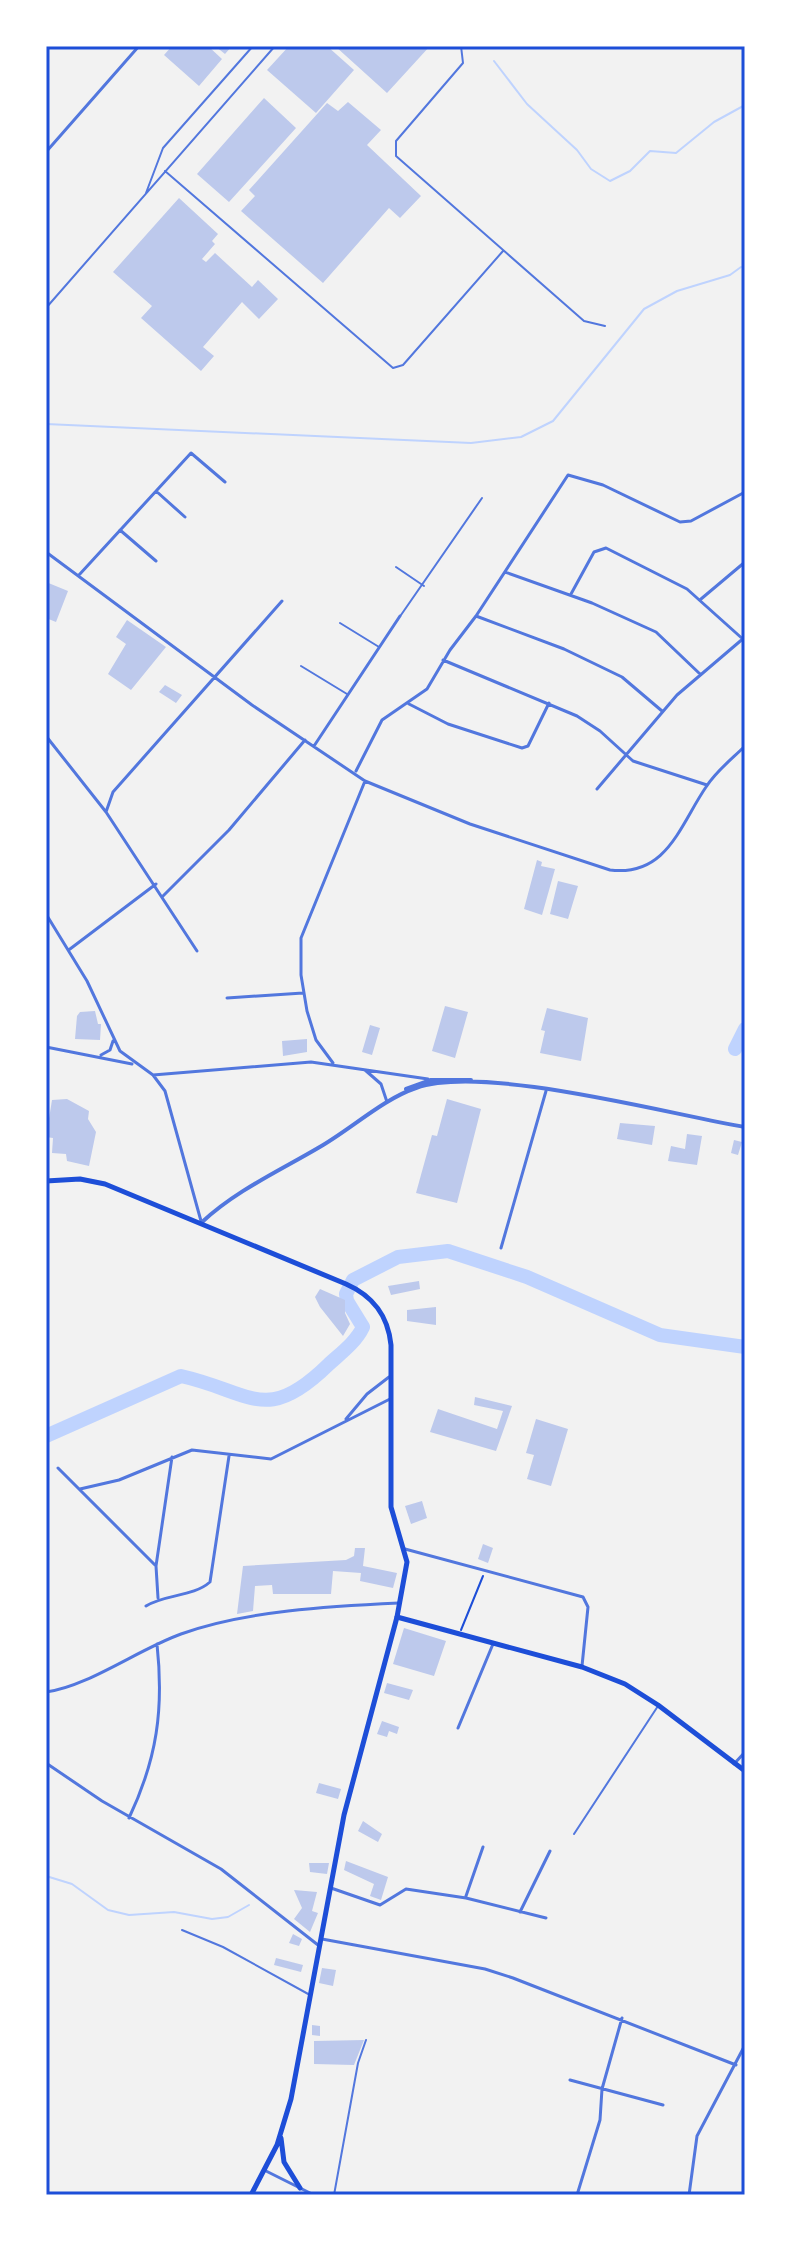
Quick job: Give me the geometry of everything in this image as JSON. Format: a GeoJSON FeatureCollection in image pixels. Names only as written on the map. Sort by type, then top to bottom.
{"type":"FeatureCollection","features":[{"type":"Feature","properties":{"kind":"main road"},"geometry":{"type":"LineString","coordinates":[[46,1181],[80,1179],[105,1184],[356,1288],[375,1303],[388,1326],[392,1375],[391,1507],[405,1549],[407,1572],[360,1750],[331,1888],[300,2064],[281,2134],[251,2195]]}},
{"type":"Feature","properties":{"kind":"main road"},"geometry":{"type":"LineString","coordinates":[[397,1617],[582,1667],[625,1684],[745,1771]]}},
{"type":"Feature","properties":{"kind":"main road"},"geometry":{"type":"LineString","coordinates":[[281,2134],[284,2162],[300,2188]]}},
{"type":"Feature","properties":{"kind":"street"},"geometry":{"type":"LineString","coordinates":[[46,152],[139,46]]}},
{"type":"Feature","properties":{"kind":"street"},"geometry":{"type":"LineString","coordinates":[[79,575],[191,453],[225,482]]}},
{"type":"Feature","properties":{"kind":"street"},"geometry":{"type":"LineString","coordinates":[[356,771],[382,720],[427,689],[443,660],[476,616],[568,475],[603,485],[675,520],[691,521],[745,492]]}},
{"type":"Feature","properties":{"kind":"street"},"geometry":{"type":"LineString","coordinates":[[156,491],[185,517]]}},
{"type":"Feature","properties":{"kind":"street"},"geometry":{"type":"LineString","coordinates":[[120,530],[156,561]]}},
{"type":"Feature","properties":{"kind":"street"},"geometry":{"type":"LineString","coordinates":[[571,594],[599,548],[606,548],[701,599],[744,639],[700,674],[662,711],[597,789]]}},
{"type":"Feature","properties":{"kind":"street"},"geometry":{"type":"LineString","coordinates":[[46,552],[305,740],[356,771],[365,781],[470,824],[622,872],[645,867],[663,854],[707,785],[745,746]]}},
{"type":"Feature","properties":{"kind":"street"},"geometry":{"type":"LineString","coordinates":[[701,599],[745,562]]}},
{"type":"Feature","properties":{"kind":"street"},"geometry":{"type":"LineString","coordinates":[[504,572],[571,594],[656,632],[700,674]]}},
{"type":"Feature","properties":{"kind":"street"},"geometry":{"type":"LineString","coordinates":[[106,812],[113,792],[282,601]]}},
{"type":"Feature","properties":{"kind":"street"},"geometry":{"type":"LineString","coordinates":[[314,746],[400,616]]}},
{"type":"Feature","properties":{"kind":"street"},"geometry":{"type":"LineString","coordinates":[[476,616],[564,649],[622,677],[662,711]]}},
{"type":"Feature","properties":{"kind":"street"},"geometry":{"type":"LineString","coordinates":[[443,660],[488,682],[549,703],[588,722],[627,756],[707,785]]}},
{"type":"Feature","properties":{"kind":"street"},"geometry":{"type":"LineString","coordinates":[[408,703],[448,724],[522,748],[528,746],[549,703]]}},
{"type":"Feature","properties":{"kind":"street"},"geometry":{"type":"LineString","coordinates":[[46,736],[106,812],[197,951]]}},
{"type":"Feature","properties":{"kind":"street"},"geometry":{"type":"LineString","coordinates":[[163,896],[229,830],[305,740]]}},
{"type":"Feature","properties":{"kind":"street"},"geometry":{"type":"LineString","coordinates":[[333,1063],[316,1040],[303,993],[299,961],[303,929],[365,781]]}},
{"type":"Feature","properties":{"kind":"street"},"geometry":{"type":"LineString","coordinates":[[70,949],[156,884]]}},
{"type":"Feature","properties":{"kind":"street"},"geometry":{"type":"LineString","coordinates":[[46,914],[70,949],[126,1057],[162,1085],[201,1223],[220,1205],[346,1132],[408,1087],[431,1080],[489,1081],[745,1128]]}},
{"type":"Feature","properties":{"kind":"street"},"geometry":{"type":"LineString","coordinates":[[227,998],[303,993]]}},
{"type":"Feature","properties":{"kind":"street"},"geometry":{"type":"LineString","coordinates":[[99,1056],[110,1050],[113,1037]]}},
{"type":"Feature","properties":{"kind":"street"},"geometry":{"type":"LineString","coordinates":[[46,1047],[138,1066]]}},
{"type":"Feature","properties":{"kind":"street"},"geometry":{"type":"LineString","coordinates":[[153,1075],[333,1063],[446,1082],[513,1086]]}},
{"type":"Feature","properties":{"kind":"street"},"geometry":{"type":"LineString","coordinates":[[362,1068],[381,1084],[387,1103]]}},
{"type":"Feature","properties":{"kind":"street"},"geometry":{"type":"LineString","coordinates":[[399,1095],[446,1082]]}},
{"type":"Feature","properties":{"kind":"street"},"geometry":{"type":"LineString","coordinates":[[501,1248],[546,1091]]}},
{"type":"Feature","properties":{"kind":"street"},"geometry":{"type":"LineString","coordinates":[[343,1422],[367,1394],[392,1375]]}},
{"type":"Feature","properties":{"kind":"street"},"geometry":{"type":"LineString","coordinates":[[80,1489],[119,1480],[192,1450],[271,1459],[392,1398]]}},
{"type":"Feature","properties":{"kind":"street"},"geometry":{"type":"LineString","coordinates":[[146,1606],[158,1598],[200,1588],[210,1582],[229,1456]]}},
{"type":"Feature","properties":{"kind":"street"},"geometry":{"type":"LineString","coordinates":[[158,1598],[156,1566],[172,1457]]}},
{"type":"Feature","properties":{"kind":"street"},"geometry":{"type":"LineString","coordinates":[[58,1468],[156,1566]]}},
{"type":"Feature","properties":{"kind":"street"},"geometry":{"type":"LineString","coordinates":[[405,1549],[586,1599],[582,1667]]}},
{"type":"Feature","properties":{"kind":"street"},"geometry":{"type":"LineString","coordinates":[[46,1692],[75,1684],[157,1644],[216,1624],[401,1603]]}},
{"type":"Feature","properties":{"kind":"street"},"geometry":{"type":"LineString","coordinates":[[129,1818],[153,1762],[161,1677],[157,1644]]}},
{"type":"Feature","properties":{"kind":"street"},"geometry":{"type":"LineString","coordinates":[[458,1728],[493,1644]]}},
{"type":"Feature","properties":{"kind":"street"},"geometry":{"type":"LineString","coordinates":[[734,1764],[745,1752]]}},
{"type":"Feature","properties":{"kind":"street"},"geometry":{"type":"LineString","coordinates":[[46,1763],[129,1818],[221,1869],[321,1947]]}},
{"type":"Feature","properties":{"kind":"street"},"geometry":{"type":"LineString","coordinates":[[466,1898],[483,1847]]}},
{"type":"Feature","properties":{"kind":"street"},"geometry":{"type":"LineString","coordinates":[[520,1912],[550,1851]]}},
{"type":"Feature","properties":{"kind":"street"},"geometry":{"type":"LineString","coordinates":[[331,1888],[380,1905],[406,1889],[466,1898],[546,1918]]}},
{"type":"Feature","properties":{"kind":"street"},"geometry":{"type":"LineString","coordinates":[[322,1939],[485,1969],[622,2018],[736,2065]]}},
{"type":"Feature","properties":{"kind":"street"},"geometry":{"type":"LineString","coordinates":[[577,2195],[600,2120],[602,2089],[622,2018]]}},
{"type":"Feature","properties":{"kind":"street"},"geometry":{"type":"LineString","coordinates":[[689,2195],[697,2136],[745,2045]]}},
{"type":"Feature","properties":{"kind":"street"},"geometry":{"type":"LineString","coordinates":[[570,2080],[663,2105]]}},
{"type":"Feature","properties":{"kind":"street"},"geometry":{"type":"LineString","coordinates":[[264,2170],[314,2195]]}},
{"type":"Feature","properties":{"kind":"lane"},"geometry":{"type":"LineString","coordinates":[[143,198],[163,148],[253,46]]}},
{"type":"Feature","properties":{"kind":"lane"},"geometry":{"type":"LineString","coordinates":[[46,308],[275,46]]}},
{"type":"Feature","properties":{"kind":"lane"},"geometry":{"type":"LineString","coordinates":[[461,46],[464,55],[458,70],[393,148],[396,156],[584,321],[605,326]]}},
{"type":"Feature","properties":{"kind":"lane"},"geometry":{"type":"LineString","coordinates":[[165,171],[393,368],[403,365],[503,251]]}},
{"type":"Feature","properties":{"kind":"lane"},"geometry":{"type":"LineString","coordinates":[[400,616],[424,586],[482,498]]}},
{"type":"Feature","properties":{"kind":"lane"},"geometry":{"type":"LineString","coordinates":[[396,567],[424,586]]}},
{"type":"Feature","properties":{"kind":"lane"},"geometry":{"type":"LineString","coordinates":[[340,623],[379,647]]}},
{"type":"Feature","properties":{"kind":"lane"},"geometry":{"type":"LineString","coordinates":[[301,666],[347,694]]}},
{"type":"Feature","properties":{"kind":"lane"},"geometry":{"type":"LineString","coordinates":[[574,1834],[658,1705]]}},
{"type":"Feature","properties":{"kind":"lane"},"geometry":{"type":"LineString","coordinates":[[182,1930],[223,1947],[274,1978],[311,1995]]}},
{"type":"Feature","properties":{"kind":"lane"},"geometry":{"type":"LineString","coordinates":[[334,2195],[358,2063],[366,2040]]}},
{"type":"Feature","properties":{"kind":"path"},"geometry":{"type":"LineString","coordinates":[[460,1635],[485,1570]]}},
{"type":"Feature","properties":{"kind":"building"},"geometry":{"type":"Polygon","coordinates":[[[172,46],[208,46],[222,59],[199,86],[164,55],[172,46]]]}},
{"type":"Feature","properties":{"kind":"building"},"geometry":{"type":"Polygon","coordinates":[[[215,46],[232,46],[225,54],[215,46]]]}},
{"type":"Feature","properties":{"kind":"building"},"geometry":{"type":"Polygon","coordinates":[[[289,46],[327,46],[354,70],[316,113],[267,70],[289,46]]]}},
{"type":"Feature","properties":{"kind":"building"},"geometry":{"type":"Polygon","coordinates":[[[335,46],[430,46],[387,93],[335,46]]]}},
{"type":"Feature","properties":{"kind":"building"},"geometry":{"type":"Polygon","coordinates":[[[264,98],[296,128],[229,202],[197,174],[264,98]]]}},
{"type":"Feature","properties":{"kind":"building"},"geometry":{"type":"Polygon","coordinates":[[[348,102],[381,130],[367,145],[421,196],[400,218],[389,208],[323,283],[241,211],[255,196],[249,190],[327,103],[338,111],[348,102]]]}},
{"type":"Feature","properties":{"kind":"building"},"geometry":{"type":"Polygon","coordinates":[[[179,198],[218,234],[212,241],[215,244],[202,259],[206,262],[215,253],[252,287],[258,280],[278,299],[259,319],[242,302],[203,347],[214,356],[201,371],[141,318],[152,306],[113,272],[179,198]]]}},
{"type":"Feature","properties":{"kind":"building"},"geometry":{"type":"Polygon","coordinates":[[[46,582],[68,591],[56,622],[46,618],[46,582]]]}},
{"type":"Feature","properties":{"kind":"building"},"geometry":{"type":"Polygon","coordinates":[[[127,620],[166,647],[131,690],[108,674],[126,644],[116,637],[127,620]]]}},
{"type":"Feature","properties":{"kind":"building"},"geometry":{"type":"Polygon","coordinates":[[[165,685],[182,695],[176,703],[159,692],[165,685]]]}},
{"type":"Feature","properties":{"kind":"building"},"geometry":{"type":"Polygon","coordinates":[[[537,860],[542,862],[541,866],[555,869],[542,915],[524,909],[537,860]]]}},
{"type":"Feature","properties":{"kind":"building"},"geometry":{"type":"Polygon","coordinates":[[[558,881],[578,886],[568,919],[550,914],[558,881]]]}},
{"type":"Feature","properties":{"kind":"building"},"geometry":{"type":"Polygon","coordinates":[[[445,1006],[468,1012],[455,1058],[432,1051],[445,1006]]]}},
{"type":"Feature","properties":{"kind":"building"},"geometry":{"type":"Polygon","coordinates":[[[547,1008],[588,1018],[581,1061],[540,1053],[545,1031],[541,1030],[547,1008]]]}},
{"type":"Feature","properties":{"kind":"building"},"geometry":{"type":"Polygon","coordinates":[[[95,1011],[98,1024],[101,1024],[100,1040],[75,1039],[77,1016],[80,1012],[95,1011]]]}},
{"type":"Feature","properties":{"kind":"building"},"geometry":{"type":"Polygon","coordinates":[[[370,1025],[380,1028],[372,1055],[362,1052],[370,1025]]]}},
{"type":"Feature","properties":{"kind":"building"},"geometry":{"type":"Polygon","coordinates":[[[307,1039],[307,1052],[283,1056],[282,1041],[307,1039]]]}},
{"type":"Feature","properties":{"kind":"building"},"geometry":{"type":"Polygon","coordinates":[[[67,1099],[89,1111],[88,1119],[96,1132],[89,1166],[67,1161],[66,1154],[52,1153],[53,1138],[46,1137],[52,1100],[67,1099]]]}},
{"type":"Feature","properties":{"kind":"building"},"geometry":{"type":"Polygon","coordinates":[[[447,1099],[481,1109],[457,1203],[416,1193],[432,1135],[437,1136],[447,1099]]]}},
{"type":"Feature","properties":{"kind":"building"},"geometry":{"type":"Polygon","coordinates":[[[620,1123],[655,1126],[652,1145],[617,1139],[620,1123]]]}},
{"type":"Feature","properties":{"kind":"building"},"geometry":{"type":"Polygon","coordinates":[[[687,1134],[702,1136],[697,1165],[668,1161],[671,1146],[685,1149],[687,1134]]]}},
{"type":"Feature","properties":{"kind":"building"},"geometry":{"type":"Polygon","coordinates":[[[734,1140],[742,1142],[738,1155],[731,1153],[734,1140]]]}},
{"type":"Feature","properties":{"kind":"building"},"geometry":{"type":"Polygon","coordinates":[[[419,1281],[420,1289],[391,1295],[388,1286],[419,1281]]]}},
{"type":"Feature","properties":{"kind":"building"},"geometry":{"type":"Polygon","coordinates":[[[320,1289],[345,1300],[345,1313],[350,1324],[343,1336],[315,1297],[320,1289]]]}},
{"type":"Feature","properties":{"kind":"building"},"geometry":{"type":"Polygon","coordinates":[[[436,1307],[436,1325],[407,1321],[407,1310],[436,1307]]]}},
{"type":"Feature","properties":{"kind":"building"},"geometry":{"type":"Polygon","coordinates":[[[475,1397],[512,1406],[496,1451],[430,1432],[438,1409],[497,1429],[503,1411],[474,1405],[475,1397]]]}},
{"type":"Feature","properties":{"kind":"building"},"geometry":{"type":"Polygon","coordinates":[[[536,1419],[568,1429],[551,1486],[527,1479],[534,1455],[526,1453],[536,1419]]]}},
{"type":"Feature","properties":{"kind":"building"},"geometry":{"type":"Polygon","coordinates":[[[422,1501],[427,1518],[411,1524],[405,1506],[422,1501]]]}},
{"type":"Feature","properties":{"kind":"building"},"geometry":{"type":"Polygon","coordinates":[[[483,1544],[493,1548],[488,1563],[478,1559],[483,1544]]]}},
{"type":"Feature","properties":{"kind":"building"},"geometry":{"type":"Polygon","coordinates":[[[355,1548],[365,1548],[363,1566],[397,1573],[393,1588],[360,1581],[361,1573],[333,1571],[331,1594],[273,1594],[272,1585],[255,1586],[253,1611],[237,1614],[243,1566],[346,1560],[354,1556],[355,1548]]]}},
{"type":"Feature","properties":{"kind":"building"},"geometry":{"type":"Polygon","coordinates":[[[404,1628],[446,1641],[434,1676],[393,1664],[404,1628]]]}},
{"type":"Feature","properties":{"kind":"building"},"geometry":{"type":"Polygon","coordinates":[[[387,1683],[413,1690],[409,1700],[384,1693],[387,1683]]]}},
{"type":"Feature","properties":{"kind":"building"},"geometry":{"type":"Polygon","coordinates":[[[382,1721],[399,1727],[397,1734],[389,1731],[387,1737],[377,1734],[382,1721]]]}},
{"type":"Feature","properties":{"kind":"building"},"geometry":{"type":"Polygon","coordinates":[[[319,1783],[341,1789],[338,1799],[316,1793],[319,1783]]]}},
{"type":"Feature","properties":{"kind":"building"},"geometry":{"type":"Polygon","coordinates":[[[363,1821],[382,1834],[378,1842],[358,1831],[363,1821]]]}},
{"type":"Feature","properties":{"kind":"building"},"geometry":{"type":"Polygon","coordinates":[[[346,1861],[388,1877],[381,1900],[370,1896],[374,1884],[344,1870],[346,1861]]]}},
{"type":"Feature","properties":{"kind":"building"},"geometry":{"type":"Polygon","coordinates":[[[309,1863],[329,1863],[327,1874],[310,1872],[309,1863]]]}},
{"type":"Feature","properties":{"kind":"building"},"geometry":{"type":"Polygon","coordinates":[[[294,1890],[317,1892],[312,1911],[318,1913],[310,1932],[294,1919],[302,1908],[294,1890]]]}},
{"type":"Feature","properties":{"kind":"building"},"geometry":{"type":"Polygon","coordinates":[[[293,1934],[302,1939],[299,1946],[289,1943],[293,1934]]]}},
{"type":"Feature","properties":{"kind":"building"},"geometry":{"type":"Polygon","coordinates":[[[276,1958],[303,1965],[301,1972],[274,1965],[276,1958]]]}},
{"type":"Feature","properties":{"kind":"building"},"geometry":{"type":"Polygon","coordinates":[[[322,1968],[336,1970],[333,1986],[319,1983],[322,1968]]]}},
{"type":"Feature","properties":{"kind":"building"},"geometry":{"type":"Polygon","coordinates":[[[312,2025],[320,2026],[320,2036],[312,2035],[312,2025]]]}},
{"type":"Feature","properties":{"kind":"building"},"geometry":{"type":"Polygon","coordinates":[[[364,2040],[354,2065],[314,2064],[314,2041],[364,2040]]]}},
{"type":"Feature","properties":{"kind":"waterway"},"geometry":{"type":"LineString","coordinates":[[494,61],[527,104],[577,150],[591,169],[610,181],[630,171],[650,151],[676,153],[714,122],[745,105]]}},
{"type":"Feature","properties":{"kind":"waterway"},"geometry":{"type":"LineString","coordinates":[[46,424],[471,443],[521,437],[553,421],[644,309],[677,291],[730,275],[741,267]]}},
{"type":"Feature","properties":{"kind":"waterway"},"geometry":{"type":"LineString","coordinates":[[735,1049],[745,1029]]}},
{"type":"Feature","properties":{"kind":"waterway"},"geometry":{"type":"LineString","coordinates":[[46,1436],[181,1376],[258,1399],[289,1394],[307,1383],[348,1347],[363,1327],[347,1301],[346,1294],[353,1280],[398,1257],[448,1251],[527,1277],[660,1335],[745,1347]]}},
{"type":"Feature","properties":{"kind":"waterway"},"geometry":{"type":"LineString","coordinates":[[46,1876],[72,1884],[108,1910],[129,1915],[174,1912],[212,1919],[228,1917],[249,1905]]}}]}
